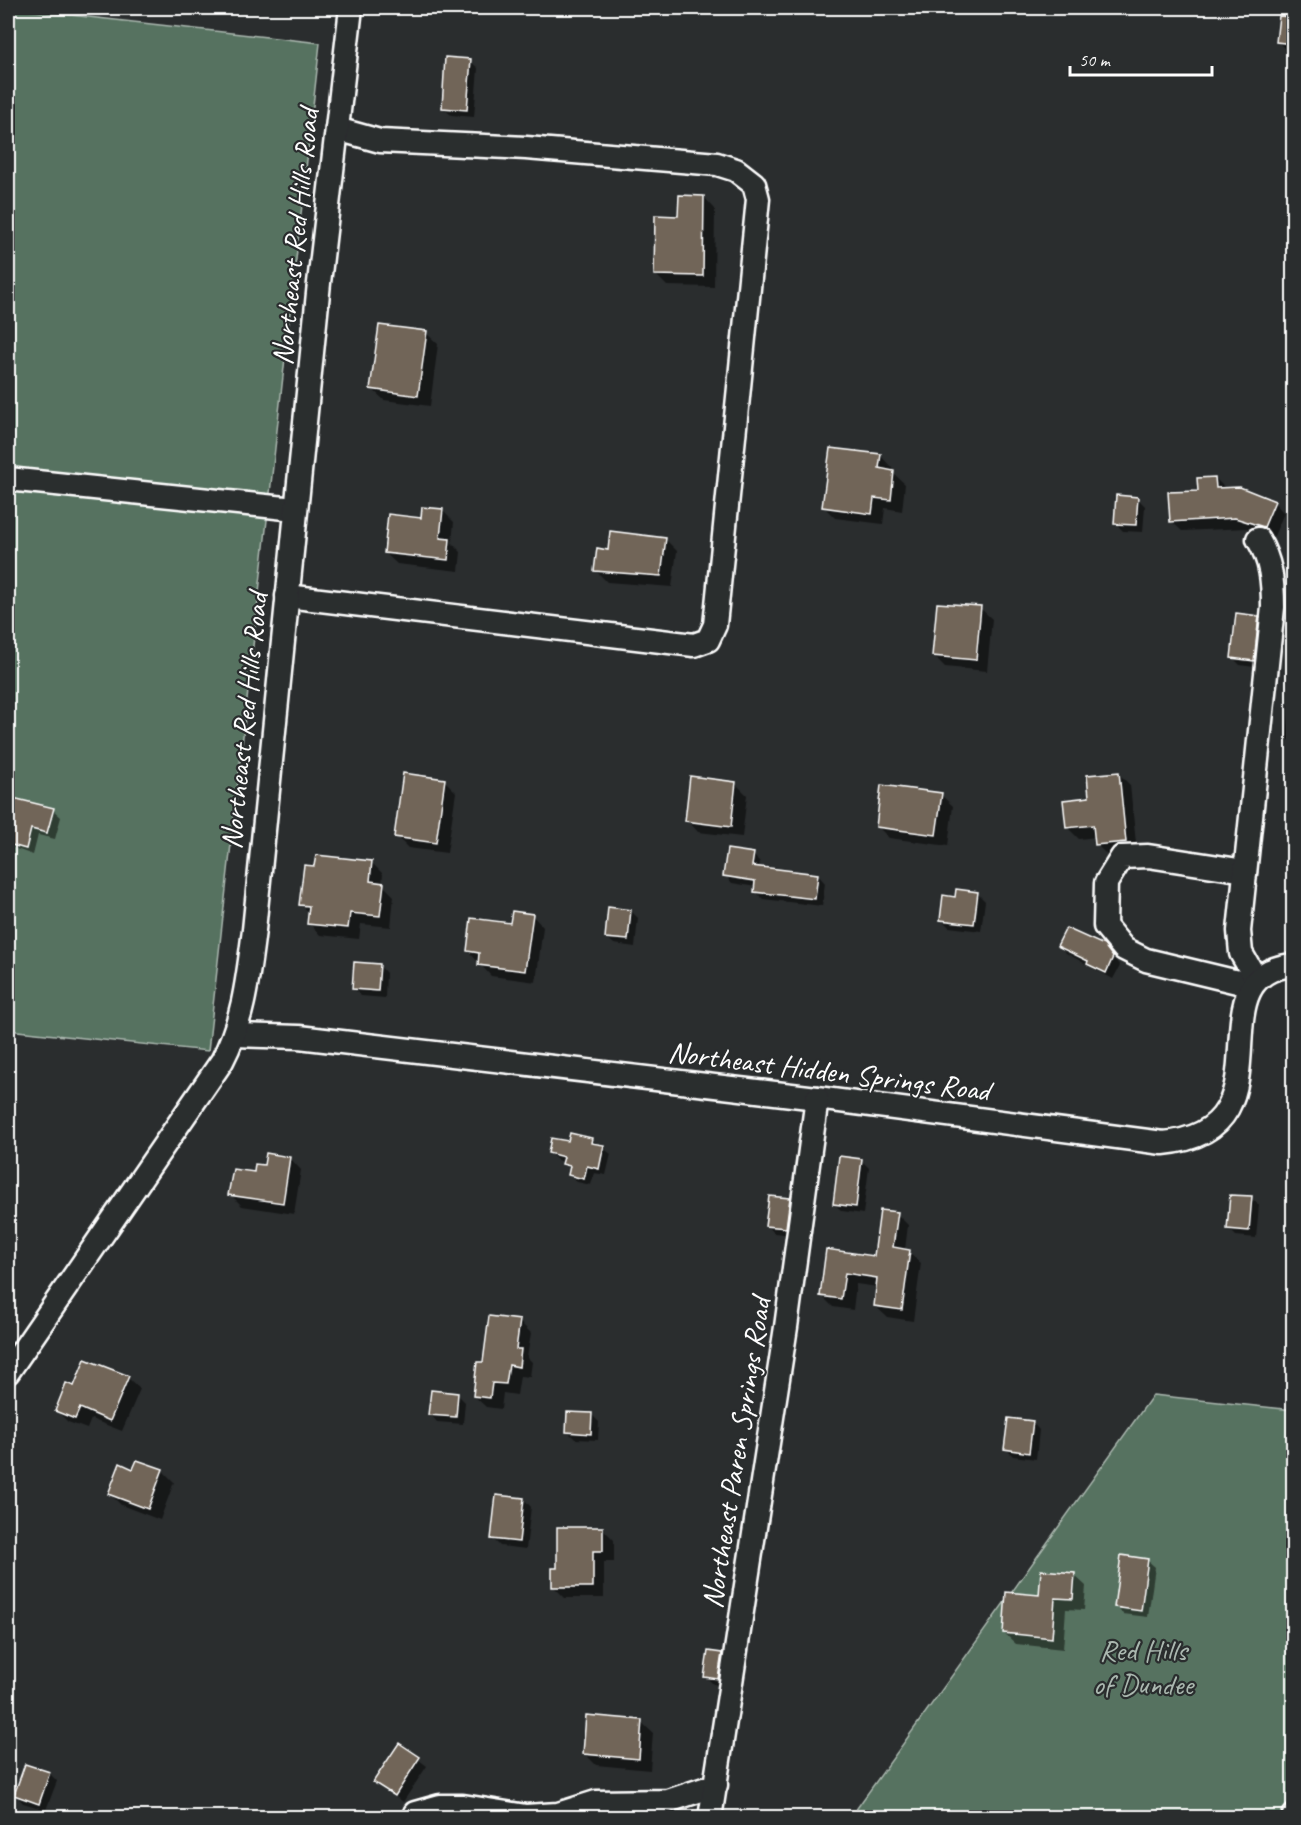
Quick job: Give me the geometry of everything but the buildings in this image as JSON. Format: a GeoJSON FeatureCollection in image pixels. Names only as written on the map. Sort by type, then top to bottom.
{"type":"FeatureCollection","features":[{"type":"Feature","properties":{"kind":"street","name":"Northeast Red Hills Road"},"geometry":{"type":"LineString","coordinates":[[8,1372],[222,1061],[235,1035],[246,989],[254,930],[295,509],[351,8]]}},
{"type":"Feature","properties":{"kind":"street"},"geometry":{"type":"LineString","coordinates":[[287,596],[694,645],[708,640],[715,625],[758,199],[754,184],[736,170],[676,159],[526,148],[380,141],[337,129]]}},
{"type":"Feature","properties":{"kind":"street"},"geometry":{"type":"LineString","coordinates":[[8,479],[295,509]]}},
{"type":"Feature","properties":{"kind":"street"},"geometry":{"type":"LineString","coordinates":[[1253,982],[1241,953],[1239,932],[1273,607],[1273,579],[1267,555],[1258,538]]}},
{"type":"Feature","properties":{"kind":"street"},"geometry":{"type":"LineString","coordinates":[[1245,870],[1148,856],[1122,857],[1106,883],[1105,926],[1124,949],[1146,960],[1253,982],[1271,970],[1293,965]]}},
{"type":"Feature","properties":{"kind":"street","name":"Northeast Hidden Springs Road"},"geometry":{"type":"LineString","coordinates":[[235,1035],[299,1037],[818,1098],[1143,1142],[1184,1141],[1210,1130],[1227,1109],[1233,1096],[1245,1004],[1253,982]]}},
{"type":"Feature","properties":{"kind":"street","name":"Northeast Paren Springs Road"},"geometry":{"type":"LineString","coordinates":[[710,1818],[786,1327],[818,1098]]}},
{"type":"Feature","properties":{"kind":"street"},"geometry":{"type":"LineString","coordinates":[[415,1813],[440,1806],[463,1806],[526,1816],[558,1814],[596,1802],[668,1801],[716,1785]]}},
{"type":"Feature","properties":{"kind":"green space"},"geometry":{"type":"Polygon","coordinates":[[[8,8],[320,43],[208,1051],[8,1030],[8,8]]]}},
{"type":"Feature","properties":{"kind":"green space","name":"Red Hills of Dundee"},"geometry":{"type":"Polygon","coordinates":[[[1153,1395],[1293,1410],[1293,1817],[850,1818],[1153,1395]]]}}]}
